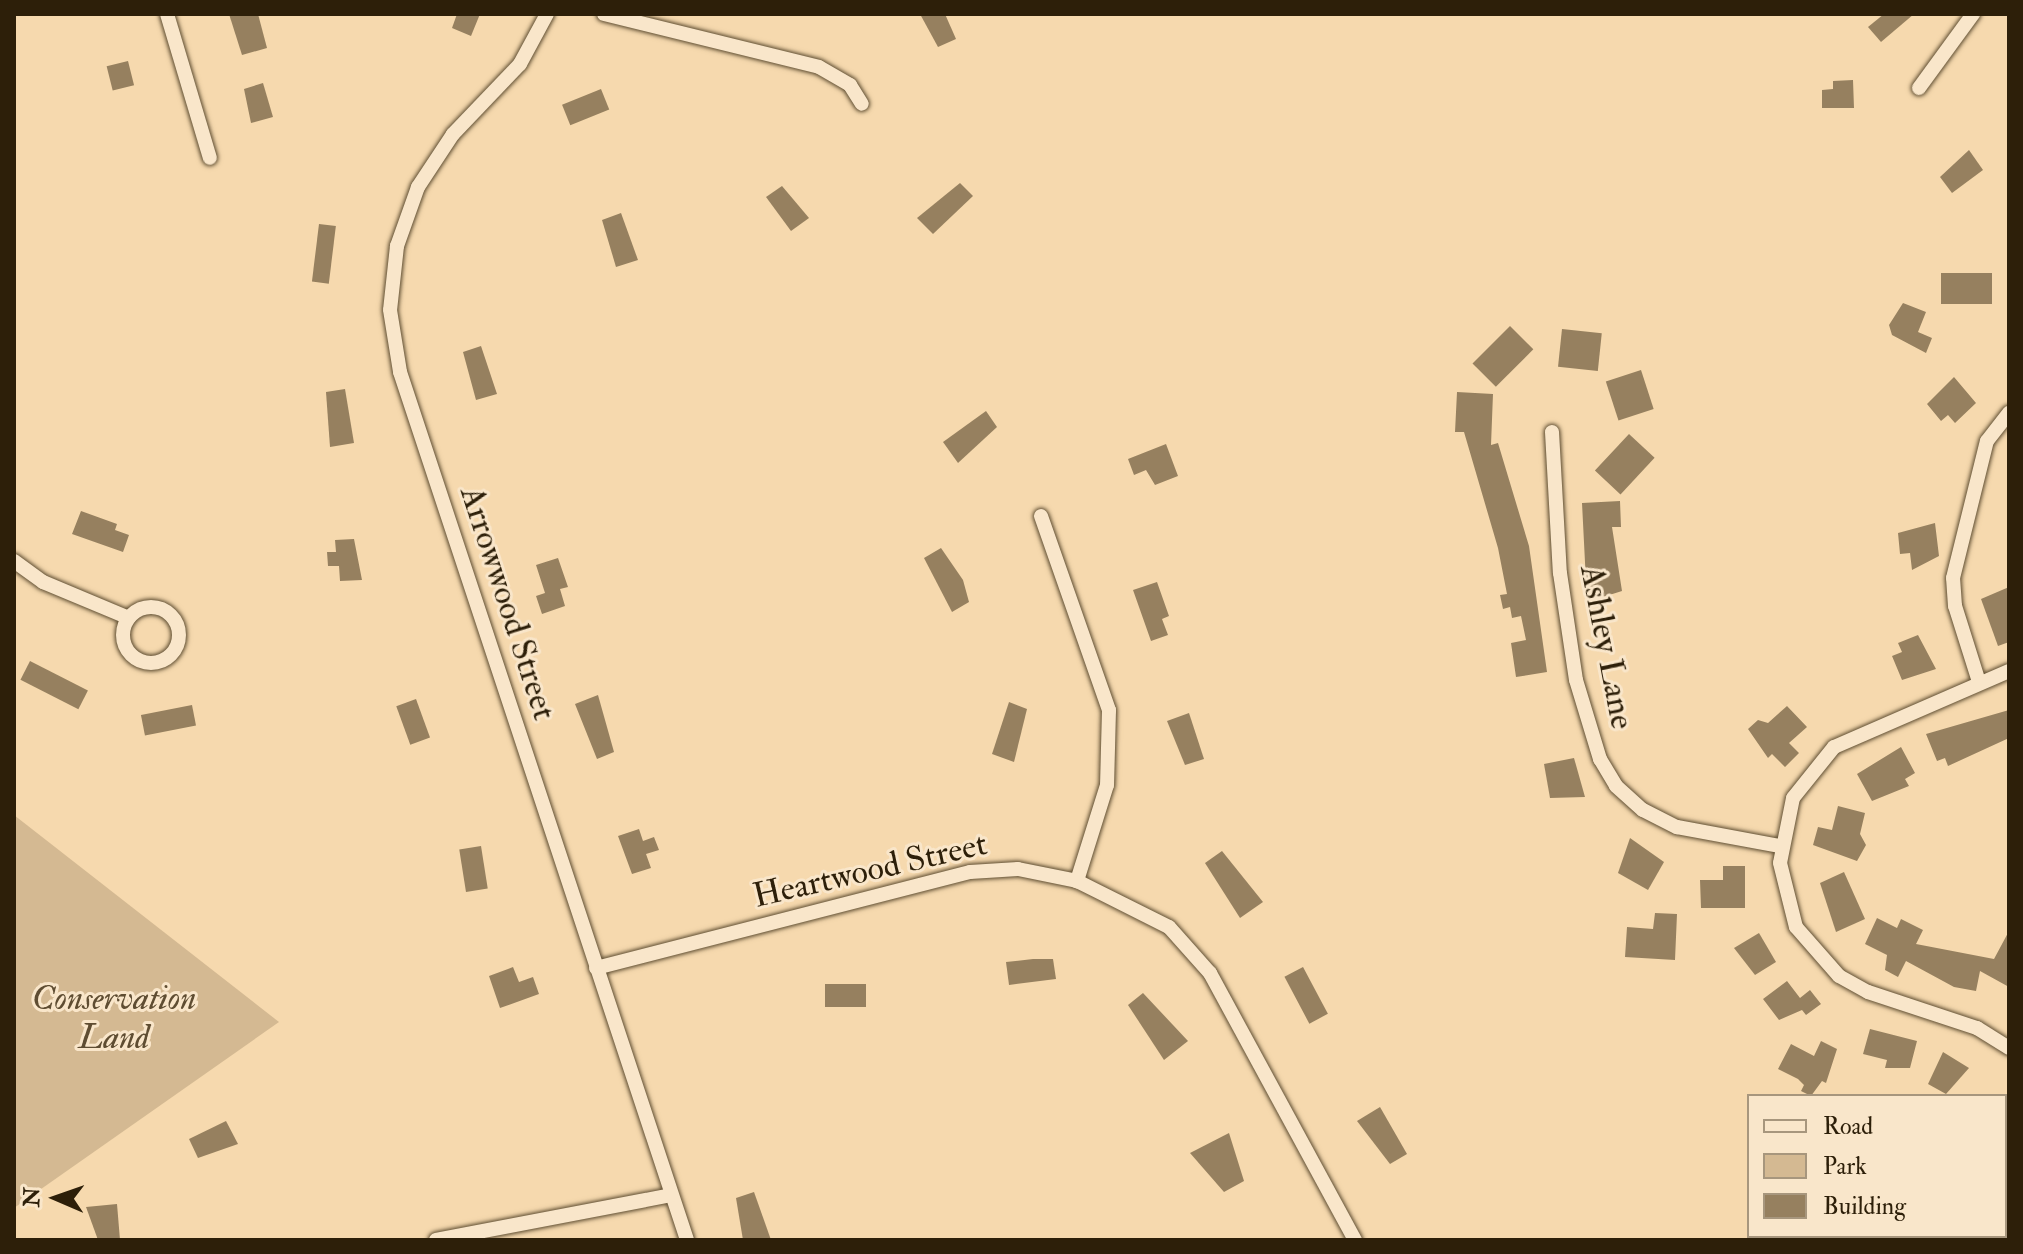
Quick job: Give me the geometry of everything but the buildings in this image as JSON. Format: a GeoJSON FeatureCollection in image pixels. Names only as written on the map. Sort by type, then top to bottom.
{"type":"FeatureCollection","features":[{"type":"Feature","properties":{"kind":"street"},"geometry":{"type":"LineString","coordinates":[[167,14],[210,158]]}},
{"type":"Feature","properties":{"kind":"street","name":"Arrowwood Street"},"geometry":{"type":"LineString","coordinates":[[547,14],[520,64],[453,134],[418,187],[397,246],[390,310],[400,372],[687,1240]]}},
{"type":"Feature","properties":{"kind":"street"},"geometry":{"type":"LineString","coordinates":[[604,14],[819,67],[850,85],[862,104]]}},
{"type":"Feature","properties":{"kind":"street"},"geometry":{"type":"LineString","coordinates":[[1919,88],[1973,14]]}},
{"type":"Feature","properties":{"kind":"street"},"geometry":{"type":"LineString","coordinates":[[1979,682],[1955,606],[1953,578],[1987,441],[2009,413]]}},
{"type":"Feature","properties":{"kind":"street","name":"Ashley Lane"},"geometry":{"type":"LineString","coordinates":[[1552,432],[1560,573],[1576,680],[1600,759],[1616,786],[1665,821],[1780,846]]}},
{"type":"Feature","properties":{"kind":"street"},"geometry":{"type":"LineString","coordinates":[[1041,516],[1109,710],[1107,785],[1077,881]]}},
{"type":"Feature","properties":{"kind":"street"},"geometry":{"type":"LineString","coordinates":[[14,561],[51,586],[129,618]]}},
{"type":"Feature","properties":{"kind":"street"},"geometry":{"type":"LineString","coordinates":[[2009,671],[1834,747],[1793,798],[1780,846],[1789,911],[1827,966],[1868,992],[1977,1028],[2009,1048]]}},
{"type":"Feature","properties":{"kind":"street","name":"Heartwood Street"},"geometry":{"type":"LineString","coordinates":[[596,968],[970,872],[1018,869],[1077,881],[1169,927],[1210,973],[1355,1240]]}},
{"type":"Feature","properties":{"kind":"street"},"geometry":{"type":"LineString","coordinates":[[436,1240],[671,1195]]}},
{"type":"Feature","properties":{"kind":"street"},"geometry":{"type":"LineString","coordinates":[[2001,1240],[2009,1239]]}},
{"type":"Feature","properties":{"kind":"green space","name":"Conservation Land"},"geometry":{"type":"Polygon","coordinates":[[[14,815],[279,1022],[14,1208],[14,815]]]}}]}
